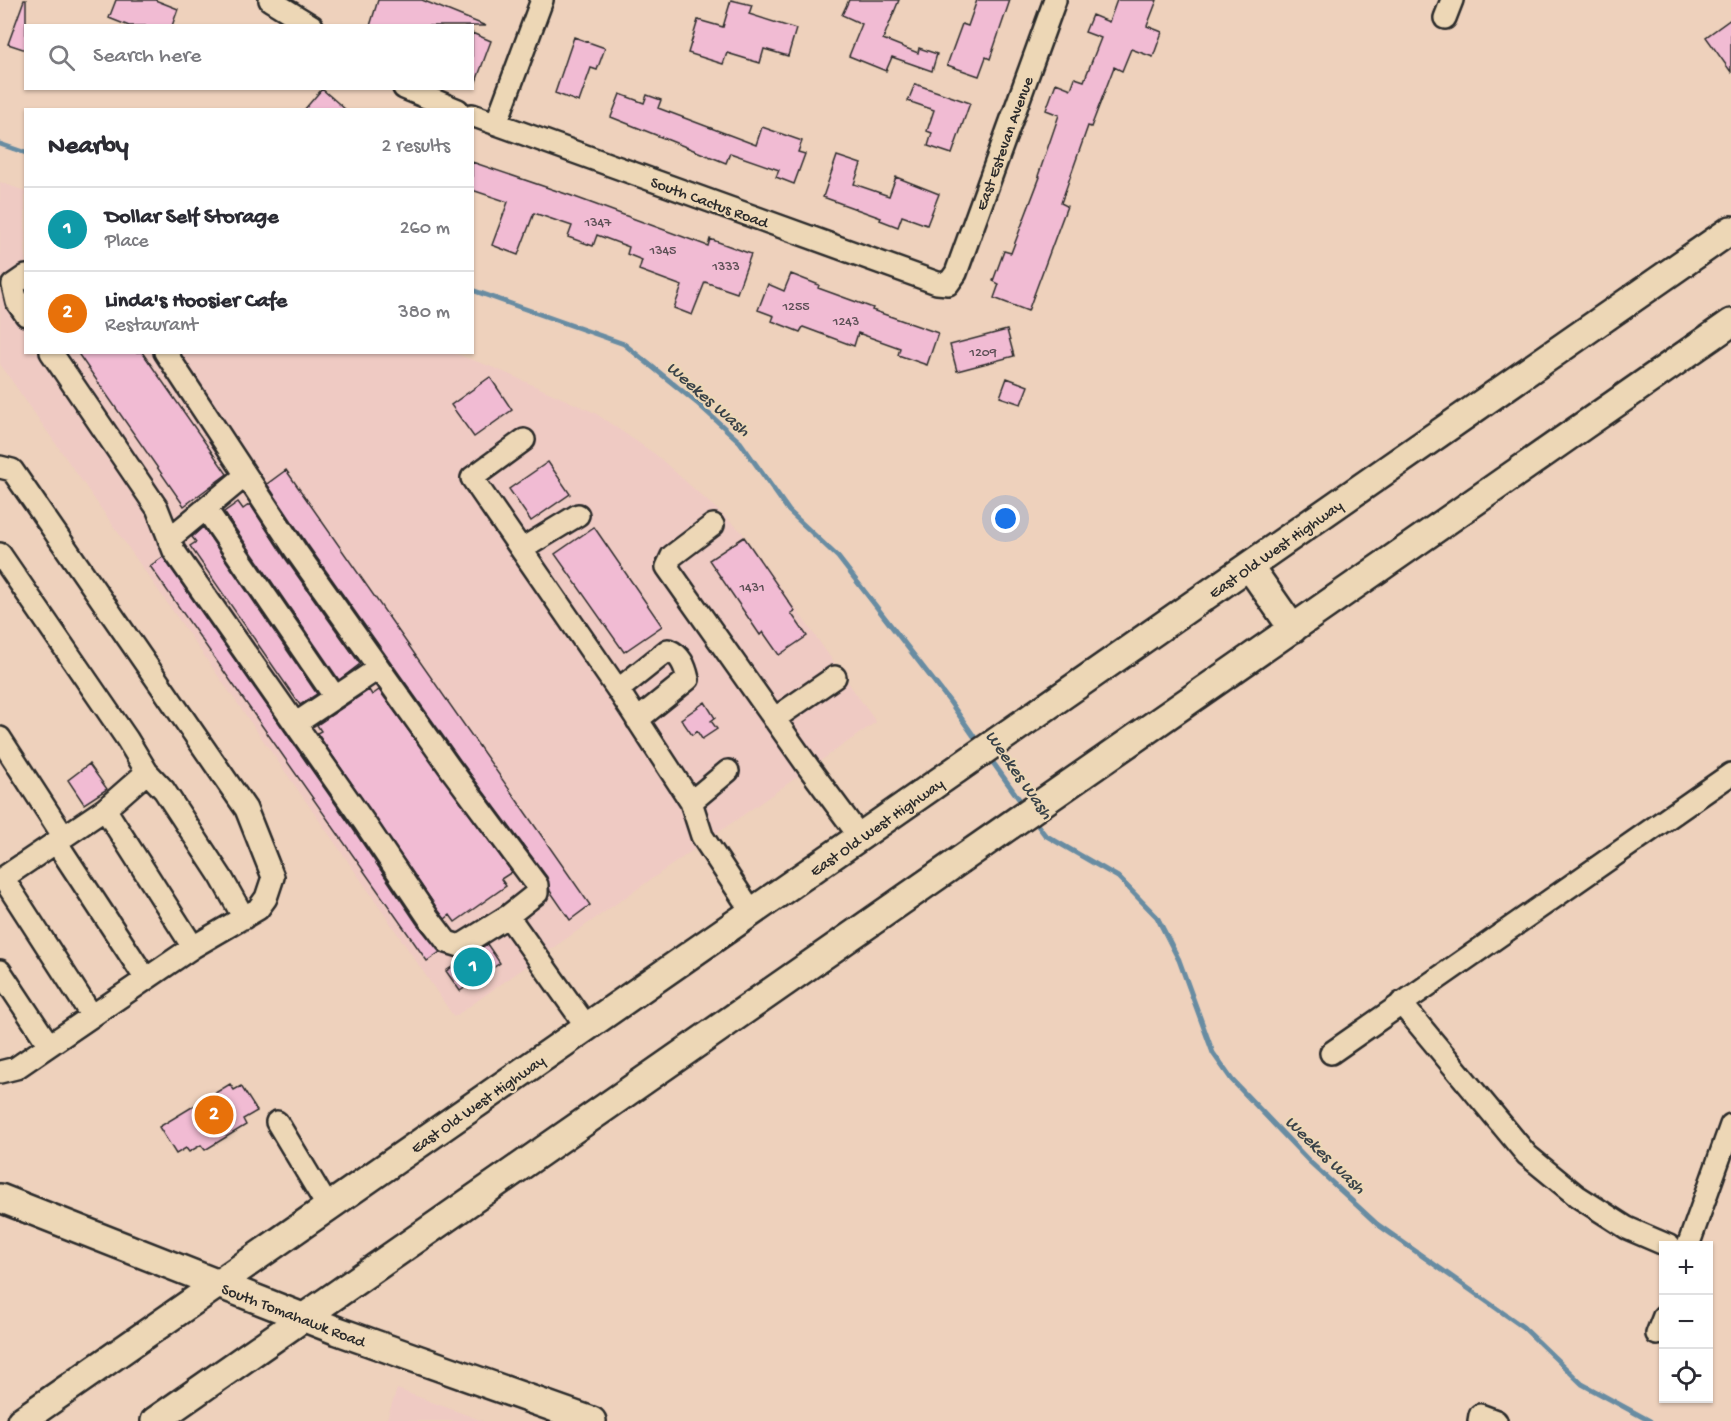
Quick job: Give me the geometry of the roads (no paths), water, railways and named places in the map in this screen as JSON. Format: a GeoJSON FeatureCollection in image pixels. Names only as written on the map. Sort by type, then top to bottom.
{"type":"FeatureCollection","features":[{"type":"Feature","properties":{"kind":"main road","name":"East Old West Highway"},"geometry":{"type":"LineString","coordinates":[[21,1421],[1731,230]]}},
{"type":"Feature","properties":{"kind":"main road"},"geometry":{"type":"LineString","coordinates":[[155,1421],[1731,323]]}},
{"type":"Feature","properties":{"kind":"main road"},"geometry":{"type":"LineString","coordinates":[[1249,566],[1293,629]]}},
{"type":"Feature","properties":{"kind":"main road","name":"South Tomahawk Road"},"geometry":{"type":"LineString","coordinates":[[0,1198],[302,1318],[592,1421]]}},
{"type":"Feature","properties":{"kind":"street"},"geometry":{"type":"LineString","coordinates":[[270,0],[309,24]]}},
{"type":"Feature","properties":{"kind":"street"},"geometry":{"type":"LineString","coordinates":[[496,124],[542,0]]}},
{"type":"Feature","properties":{"kind":"street","name":"East Estevan Avenue"},"geometry":{"type":"LineString","coordinates":[[948,284],[956,273],[1055,0]]}},
{"type":"Feature","properties":{"kind":"street"},"geometry":{"type":"LineString","coordinates":[[409,90],[453,108]]}},
{"type":"Feature","properties":{"kind":"street","name":"South Cactus Road"},"geometry":{"type":"LineString","coordinates":[[474,116],[937,283],[948,284]]}},
{"type":"Feature","properties":{"kind":"street"},"geometry":{"type":"LineString","coordinates":[[24,277],[13,285],[17,302],[24,312]]}},
{"type":"Feature","properties":{"kind":"street"},"geometry":{"type":"LineString","coordinates":[[52,354],[157,508],[174,551],[428,917],[447,942],[460,946],[508,916],[537,893],[537,885],[296,551],[166,354]]}},
{"type":"Feature","properties":{"kind":"street"},"geometry":{"type":"LineString","coordinates":[[524,440],[472,478],[618,690],[691,802],[702,836],[752,912]]}},
{"type":"Feature","properties":{"kind":"street"},"geometry":{"type":"LineString","coordinates":[[0,467],[12,470],[246,809],[273,877],[266,898],[258,909],[193,947],[16,1068],[0,1072]]}},
{"type":"Feature","properties":{"kind":"street"},"geometry":{"type":"LineString","coordinates":[[169,539],[246,476]]}},
{"type":"Feature","properties":{"kind":"street"},"geometry":{"type":"LineString","coordinates":[[206,509],[335,697]]}},
{"type":"Feature","properties":{"kind":"street"},"geometry":{"type":"LineString","coordinates":[[522,549],[578,515]]}},
{"type":"Feature","properties":{"kind":"street"},"geometry":{"type":"LineString","coordinates":[[713,525],[672,556],[667,567],[860,837]]}},
{"type":"Feature","properties":{"kind":"street"},"geometry":{"type":"LineString","coordinates":[[0,554],[128,739],[147,772],[164,790],[221,876],[244,918]]}},
{"type":"Feature","properties":{"kind":"street"},"geometry":{"type":"LineString","coordinates":[[618,690],[668,650],[676,653],[685,667],[688,679],[637,720]]}},
{"type":"Feature","properties":{"kind":"street"},"geometry":{"type":"LineString","coordinates":[[295,724],[379,668]]}},
{"type":"Feature","properties":{"kind":"street"},"geometry":{"type":"LineString","coordinates":[[774,719],[834,677]]}},
{"type":"Feature","properties":{"kind":"street"},"geometry":{"type":"LineString","coordinates":[[0,738],[146,979]]}},
{"type":"Feature","properties":{"kind":"street"},"geometry":{"type":"LineString","coordinates":[[691,802],[728,771]]}},
{"type":"Feature","properties":{"kind":"street"},"geometry":{"type":"LineString","coordinates":[[92,1016],[2,879],[105,809],[147,772]]}},
{"type":"Feature","properties":{"kind":"street"},"geometry":{"type":"LineString","coordinates":[[1330,1053],[1731,774]]}},
{"type":"Feature","properties":{"kind":"street"},"geometry":{"type":"LineString","coordinates":[[105,809],[193,947]]}},
{"type":"Feature","properties":{"kind":"street"},"geometry":{"type":"LineString","coordinates":[[508,916],[587,1027]]}},
{"type":"Feature","properties":{"kind":"street"},"geometry":{"type":"LineString","coordinates":[[0,971],[49,1045]]}},
{"type":"Feature","properties":{"kind":"street"},"geometry":{"type":"LineString","coordinates":[[1401,1004],[1527,1155],[1577,1196],[1627,1228],[1659,1241]]}},
{"type":"Feature","properties":{"kind":"street"},"geometry":{"type":"LineString","coordinates":[[277,1122],[328,1207]]}},
{"type":"Feature","properties":{"kind":"street"},"geometry":{"type":"LineString","coordinates":[[1690,1241],[1731,1125]]}},
{"type":"Feature","properties":{"kind":"street"},"geometry":{"type":"LineString","coordinates":[[1479,1421],[1480,1415],[1496,1421]]}},
{"type":"Feature","properties":{"kind":"waterway","name":"Weekes Wash"},"geometry":{"type":"LineString","coordinates":[[0,144],[24,152]]}},
{"type":"Feature","properties":{"kind":"waterway","name":"Weekes Wash"},"geometry":{"type":"LineString","coordinates":[[474,291],[624,344],[697,403],[740,442],[789,511],[838,557],[950,702],[980,745]]}},
{"type":"Feature","properties":{"kind":"waterway","name":"Weekes Wash"},"geometry":{"type":"LineString","coordinates":[[989,757],[1024,806]]}},
{"type":"Feature","properties":{"kind":"waterway","name":"Weekes Wash"},"geometry":{"type":"LineString","coordinates":[[1033,819],[1045,835],[1118,877],[1157,917],[1179,960],[1213,1053],[1232,1080],[1310,1162],[1377,1224],[1523,1327],[1582,1384],[1650,1421]]}},
{"type":"Feature","properties":{"kind":"place","name":"Dollar Self Storage"},"geometry":{"type":"Point","coordinates":[473,967]}},
{"type":"Feature","properties":{"kind":"place","name":"Linda's Hoosier Cafe"},"geometry":{"type":"Point","coordinates":[214,1115]}}]}
